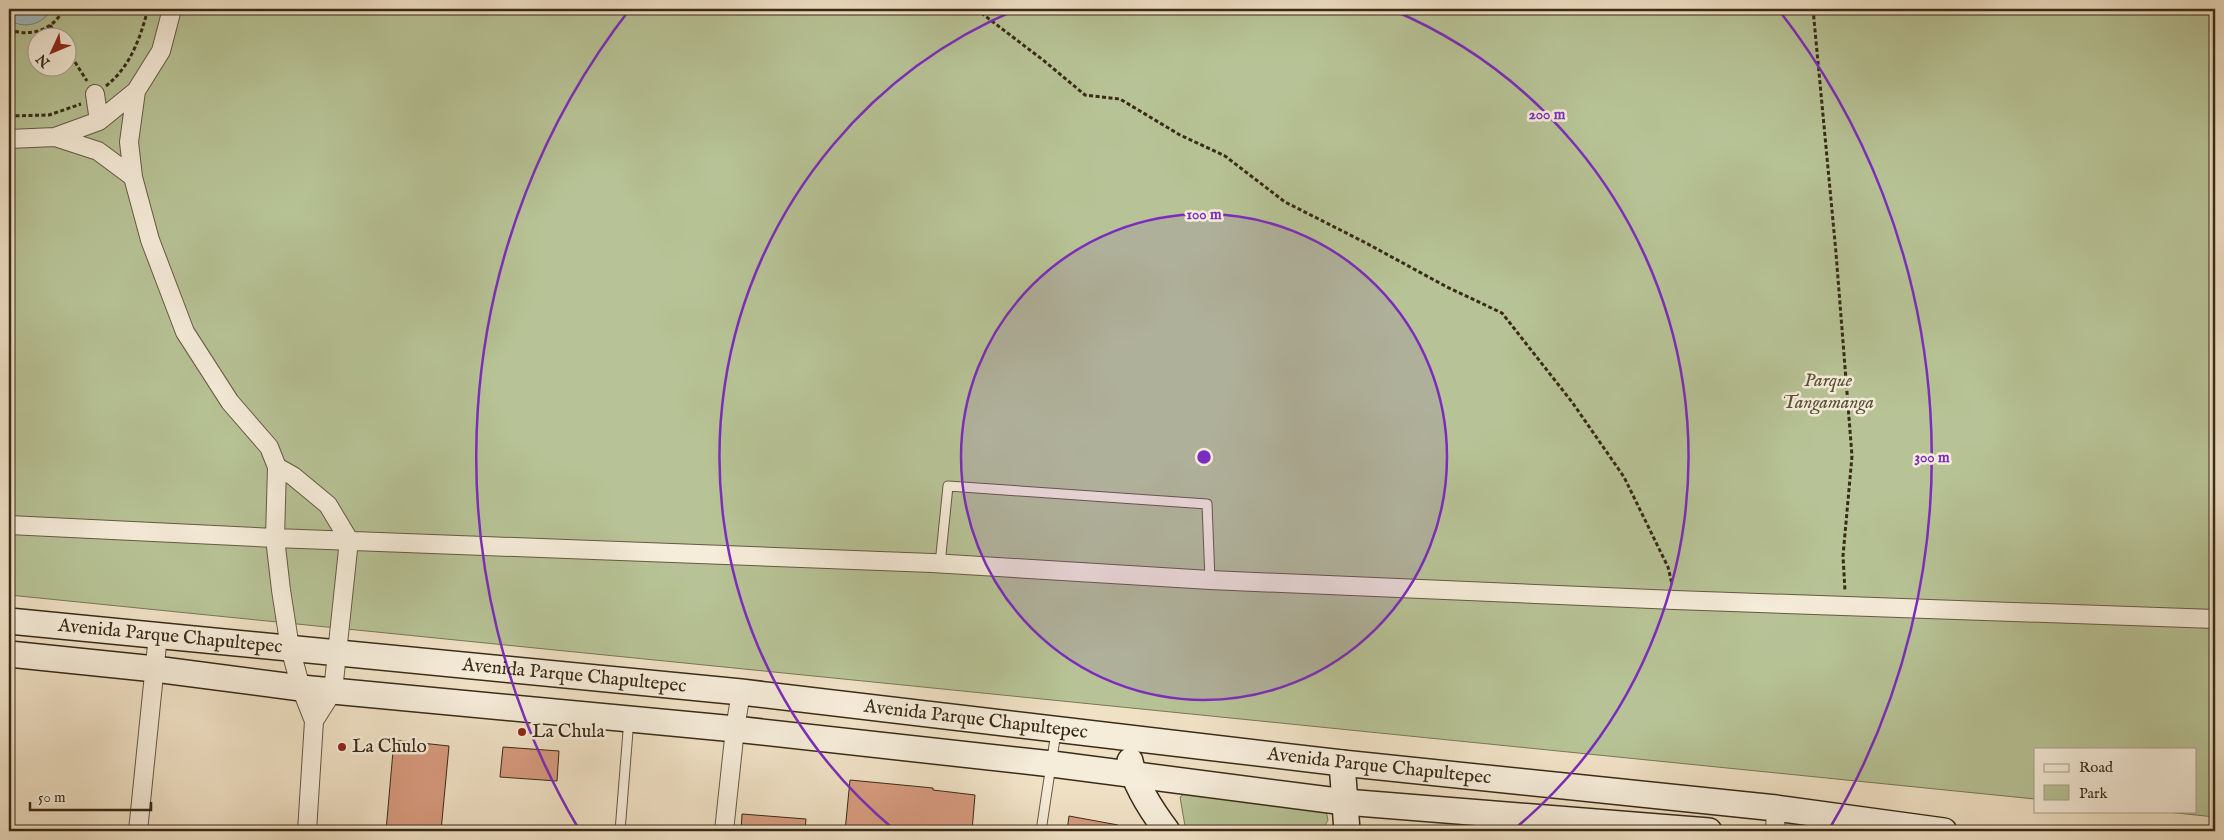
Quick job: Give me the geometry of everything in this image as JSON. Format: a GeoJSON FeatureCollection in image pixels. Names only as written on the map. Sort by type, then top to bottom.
{"type":"FeatureCollection","features":[{"type":"Feature","properties":{"kind":"main road","name":"Avenida Parque Chapultepec"},"geometry":{"type":"LineString","coordinates":[[9,621],[741,692],[1342,763],[1776,820],[1944,831]]}},
{"type":"Feature","properties":{"kind":"main road","name":"Avenida Parque Chapultepec"},"geometry":{"type":"LineString","coordinates":[[9,654],[155,669],[301,688],[735,729],[1052,764],[1345,802],[1709,831]]}},
{"type":"Feature","properties":{"kind":"main road"},"geometry":{"type":"LineString","coordinates":[[1124,737],[1132,773],[1156,816],[1167,831]]}},
{"type":"Feature","properties":{"kind":"main road"},"geometry":{"type":"LineString","coordinates":[[1342,763],[1347,831]]}},
{"type":"Feature","properties":{"kind":"street"},"geometry":{"type":"LineString","coordinates":[[9,139],[55,137],[99,121],[136,91],[162,51],[172,9]]}},
{"type":"Feature","properties":{"kind":"street"},"geometry":{"type":"LineString","coordinates":[[136,91],[129,142],[133,177],[150,240],[185,332],[230,402],[269,447],[277,467],[274,538],[290,648],[301,688],[314,721],[307,831]]}},
{"type":"Feature","properties":{"kind":"street"},"geometry":{"type":"LineString","coordinates":[[95,94],[99,121]]}},
{"type":"Feature","properties":{"kind":"street"},"geometry":{"type":"LineString","coordinates":[[55,137],[98,151],[133,177]]}},
{"type":"Feature","properties":{"kind":"street"},"geometry":{"type":"LineString","coordinates":[[277,467],[292,476],[328,505],[349,540],[332,691],[314,721]]}},
{"type":"Feature","properties":{"kind":"street"},"geometry":{"type":"LineString","coordinates":[[9,525],[274,538],[940,564],[1210,580],[1675,600],[2215,619]]}},
{"type":"Feature","properties":{"kind":"street"},"geometry":{"type":"LineString","coordinates":[[138,831],[158,636]]}},
{"type":"Feature","properties":{"kind":"street"},"geometry":{"type":"LineString","coordinates":[[724,831],[741,692]]}},
{"type":"Feature","properties":{"kind":"lane"},"geometry":{"type":"LineString","coordinates":[[940,564],[948,486],[1207,504],[1210,580]]}},
{"type":"Feature","properties":{"kind":"lane"},"geometry":{"type":"LineString","coordinates":[[620,831],[629,719]]}},
{"type":"Feature","properties":{"kind":"lane"},"geometry":{"type":"LineString","coordinates":[[1041,831],[1056,729]]}},
{"type":"Feature","properties":{"kind":"path"},"geometry":{"type":"LineString","coordinates":[[9,29],[15,32],[28,33],[41,30],[50,25],[61,14],[63,9]]}},
{"type":"Feature","properties":{"kind":"path"},"geometry":{"type":"LineString","coordinates":[[976,9],[1043,60],[1085,96],[1120,99],[1180,135],[1225,156],[1284,202],[1366,243],[1446,287],[1502,312],[1572,402],[1624,477],[1668,566],[1675,600]]}},
{"type":"Feature","properties":{"kind":"path"},"geometry":{"type":"LineString","coordinates":[[1813,9],[1836,254],[1852,456],[1843,556],[1845,605]]}},
{"type":"Feature","properties":{"kind":"path"},"geometry":{"type":"LineString","coordinates":[[9,52],[15,32]]}},
{"type":"Feature","properties":{"kind":"path"},"geometry":{"type":"LineString","coordinates":[[78,67],[95,94]]}},
{"type":"Feature","properties":{"kind":"green space","name":"Parque Tangamanga"},"geometry":{"type":"Polygon","coordinates":[[[9,9],[2215,9],[2215,817],[2168,812],[2196,812],[2196,748],[2034,748],[2034,799],[9,595],[9,9]]]}},
{"type":"Feature","properties":{"kind":"green space"},"geometry":{"type":"Polygon","coordinates":[[[1188,791],[1325,806],[1328,820],[1322,831],[1189,831],[1185,826],[1180,797],[1188,791]]]}},
{"type":"Feature","properties":{"kind":"water"},"geometry":{"type":"Polygon","coordinates":[[[9,9],[52,9],[39,22],[21,25],[9,20],[9,9]]]}},
{"type":"Feature","properties":{"kind":"building"},"geometry":{"type":"Polygon","coordinates":[[[394,740],[449,746],[441,831],[386,831],[394,740]]]}},
{"type":"Feature","properties":{"kind":"building"},"geometry":{"type":"Polygon","coordinates":[[[503,747],[559,751],[557,781],[500,777],[503,747]]]}},
{"type":"Feature","properties":{"kind":"building"},"geometry":{"type":"Polygon","coordinates":[[[850,780],[933,788],[933,790],[975,795],[972,831],[845,831],[850,780]]]}},
{"type":"Feature","properties":{"kind":"building"},"geometry":{"type":"Polygon","coordinates":[[[742,814],[806,819],[805,831],[741,831],[742,814]]]}},
{"type":"Feature","properties":{"kind":"building"},"geometry":{"type":"Polygon","coordinates":[[[1069,816],[1118,825],[1118,831],[1067,831],[1069,816]]]}},
{"type":"Feature","properties":{"kind":"place","name":"La Chula"},"geometry":{"type":"Point","coordinates":[522,732]}},
{"type":"Feature","properties":{"kind":"place","name":"La Chulo"},"geometry":{"type":"Point","coordinates":[342,747]}}]}
